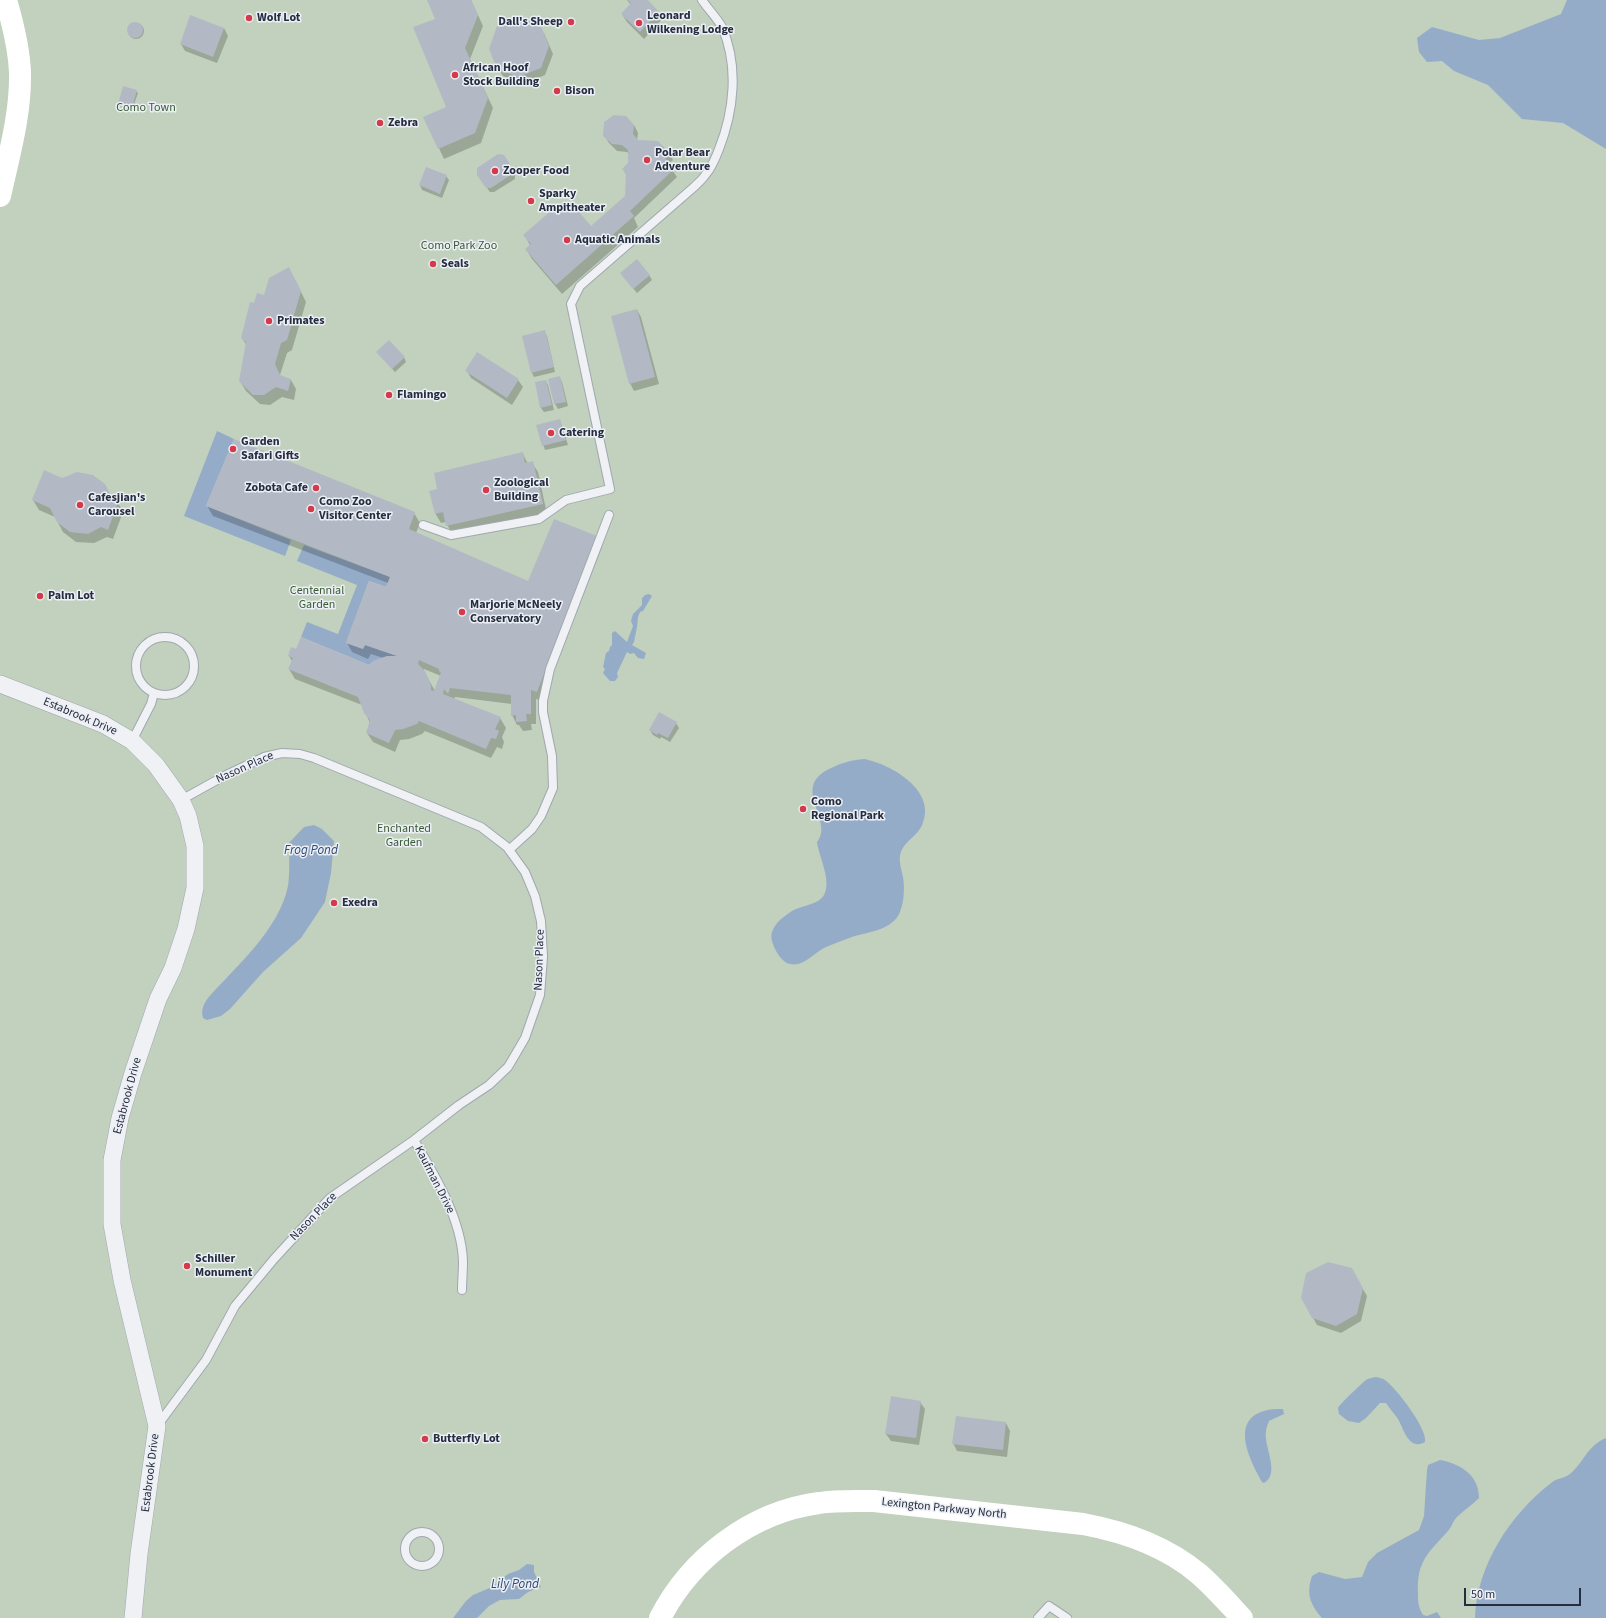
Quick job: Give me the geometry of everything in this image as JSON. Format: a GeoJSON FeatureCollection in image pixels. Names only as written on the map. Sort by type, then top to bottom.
{"type":"FeatureCollection","features":[{"type":"Feature","properties":{"kind":"main road"},"geometry":{"type":"LineString","coordinates":[[0,196],[16,120],[20,73],[18,50],[6,0]]}},
{"type":"Feature","properties":{"kind":"main road","name":"Lexington Parkway North"},"geometry":{"type":"LineString","coordinates":[[660,1618],[679,1587],[695,1568],[717,1547],[742,1530],[765,1518],[789,1509],[818,1503],[844,1500],[882,1502],[1083,1524],[1112,1529],[1140,1538],[1163,1549],[1188,1565],[1200,1575],[1242,1618]]}},
{"type":"Feature","properties":{"kind":"street","name":"Estabrook Drive"},"geometry":{"type":"LineString","coordinates":[[0,684],[103,724],[132,741],[156,765],[181,800],[188,816],[195,846],[195,888],[186,929],[173,968],[158,999],[133,1073],[120,1118],[112,1160],[112,1224],[127,1301],[157,1426],[139,1554],[133,1618]]}},
{"type":"Feature","properties":{"kind":"lane"},"geometry":{"type":"LineString","coordinates":[[423,526],[451,535],[539,519],[566,500],[610,489],[571,304],[580,286],[694,187],[707,173],[716,155],[724,135],[731,106],[733,93],[732,69],[729,47],[721,26],[702,0]]}},
{"type":"Feature","properties":{"kind":"lane"},"geometry":{"type":"LineString","coordinates":[[509,850],[532,829],[541,816],[553,788],[552,756],[544,719],[543,701],[550,669],[609,515]]}},
{"type":"Feature","properties":{"kind":"lane"},"geometry":{"type":"LineString","coordinates":[[168,638],[177,640],[185,646],[191,654],[194,663],[193,673],[189,682],[182,690],[173,694],[163,695],[154,693],[146,688],[140,681],[136,664],[138,655],[143,647],[155,640],[168,638]]}},
{"type":"Feature","properties":{"kind":"lane"},"geometry":{"type":"LineString","coordinates":[[132,741],[151,704],[154,693]]}},
{"type":"Feature","properties":{"kind":"lane","name":"Nason Place"},"geometry":{"type":"LineString","coordinates":[[157,1426],[206,1360],[235,1306],[274,1259],[330,1198],[414,1140],[459,1105],[489,1085],[508,1067],[525,1038],[540,994],[543,958],[541,921],[535,896],[525,872],[509,850],[481,827],[314,758],[300,754],[282,753],[264,758],[226,775],[181,800]]}},
{"type":"Feature","properties":{"kind":"lane","name":"Kaufman Drive"},"geometry":{"type":"LineString","coordinates":[[414,1140],[440,1186],[452,1213],[463,1262],[462,1290]]}},
{"type":"Feature","properties":{"kind":"lane"},"geometry":{"type":"LineString","coordinates":[[425,1532],[433,1536],[437,1541],[439,1549],[438,1555],[434,1561],[427,1565],[418,1566],[412,1563],[405,1550],[409,1538],[416,1533],[425,1532]]}},
{"type":"Feature","properties":{"kind":"lane"},"geometry":{"type":"LineString","coordinates":[[1038,1618],[1049,1606],[1067,1618]]}},
{"type":"Feature","properties":{"kind":"green space","name":"Como Regional Park"},"geometry":{"type":"Polygon","coordinates":[[[0,0],[1606,0],[1606,1618],[0,1618],[0,0]]]}},
{"type":"Feature","properties":{"kind":"water"},"geometry":{"type":"Polygon","coordinates":[[[1567,0],[1606,0],[1606,149],[1563,123],[1522,119],[1488,85],[1454,71],[1442,61],[1427,62],[1419,52],[1417,38],[1432,27],[1479,40],[1500,38],[1561,14],[1567,0]]]}},
{"type":"Feature","properties":{"kind":"water"},"geometry":{"type":"Polygon","coordinates":[[[217,431],[234,439],[206,506],[291,540],[285,556],[184,516],[217,431]]]}},
{"type":"Feature","properties":{"kind":"water"},"geometry":{"type":"Polygon","coordinates":[[[304,545],[390,577],[386,587],[369,581],[346,643],[363,649],[365,645],[397,656],[382,658],[369,665],[301,637],[307,622],[338,634],[357,585],[297,561],[304,545]]]}},
{"type":"Feature","properties":{"kind":"water"},"geometry":{"type":"Polygon","coordinates":[[[649,594],[652,596],[643,611],[640,612],[634,642],[632,645],[646,653],[644,659],[638,658],[634,653],[630,654],[627,652],[617,673],[618,677],[615,681],[610,681],[603,673],[605,669],[603,667],[606,653],[612,645],[612,633],[615,631],[627,642],[633,626],[631,621],[633,614],[642,605],[642,598],[649,594]]]}},
{"type":"Feature","properties":{"kind":"water"},"geometry":{"type":"Polygon","coordinates":[[[864,759],[875,762],[898,773],[918,790],[923,801],[925,813],[922,825],[901,851],[900,864],[903,877],[904,897],[900,912],[894,921],[883,928],[852,937],[827,947],[799,964],[787,963],[776,952],[771,938],[773,929],[778,922],[790,912],[818,901],[824,895],[827,883],[817,842],[821,834],[821,824],[815,805],[813,785],[818,777],[829,769],[846,762],[864,759]]]}},
{"type":"Feature","properties":{"kind":"water","name":"Frog Pond"},"geometry":{"type":"Polygon","coordinates":[[[314,825],[322,829],[334,841],[331,873],[325,902],[301,938],[263,972],[230,1009],[221,1016],[207,1020],[203,1018],[203,1008],[208,998],[256,946],[276,917],[288,886],[289,843],[304,827],[314,825]]]}},
{"type":"Feature","properties":{"kind":"water"},"geometry":{"type":"Polygon","coordinates":[[[1376,1377],[1382,1378],[1390,1384],[1410,1409],[1422,1428],[1425,1436],[1425,1442],[1415,1444],[1411,1442],[1398,1419],[1386,1403],[1380,1403],[1366,1418],[1359,1423],[1348,1421],[1339,1414],[1338,1408],[1346,1399],[1366,1380],[1376,1377]]]}},
{"type":"Feature","properties":{"kind":"water"},"geometry":{"type":"Polygon","coordinates":[[[1271,1409],[1283,1409],[1284,1414],[1269,1421],[1266,1429],[1271,1473],[1269,1479],[1264,1483],[1257,1474],[1246,1443],[1245,1433],[1247,1424],[1253,1416],[1264,1411],[1271,1409]]]}},
{"type":"Feature","properties":{"kind":"water"},"geometry":{"type":"Polygon","coordinates":[[[1606,1438],[1606,1618],[1475,1618],[1477,1598],[1489,1560],[1509,1526],[1536,1496],[1553,1481],[1570,1474],[1594,1445],[1606,1438]]]}},
{"type":"Feature","properties":{"kind":"water"},"geometry":{"type":"Polygon","coordinates":[[[1440,1460],[1455,1464],[1467,1472],[1476,1483],[1479,1498],[1456,1518],[1449,1529],[1429,1552],[1419,1572],[1418,1601],[1420,1609],[1423,1615],[1427,1616],[1437,1612],[1441,1618],[1322,1618],[1312,1603],[1309,1594],[1312,1576],[1319,1572],[1345,1579],[1362,1577],[1368,1562],[1377,1553],[1419,1530],[1424,1516],[1428,1465],[1440,1460]]]}},
{"type":"Feature","properties":{"kind":"water","name":"Lily Pond"},"geometry":{"type":"Polygon","coordinates":[[[527,1564],[534,1565],[534,1572],[541,1587],[528,1592],[519,1599],[500,1600],[489,1606],[477,1618],[453,1618],[466,1601],[473,1595],[492,1587],[508,1574],[519,1570],[527,1564]]]}},
{"type":"Feature","properties":{"kind":"building","name":"African Hoof Stock Building"},"geometry":{"type":"Polygon","coordinates":[[[427,0],[471,0],[478,15],[465,48],[488,98],[475,133],[438,149],[423,117],[446,107],[413,27],[435,19],[427,0]]]}},
{"type":"Feature","properties":{"kind":"building","name":"Leonard Wilkening Lodge"},"geometry":{"type":"Polygon","coordinates":[[[628,0],[648,0],[659,12],[640,32],[621,14],[631,3],[628,0]]]}},
{"type":"Feature","properties":{"kind":"building"},"geometry":{"type":"Polygon","coordinates":[[[190,15],[224,28],[213,57],[180,44],[190,15]]]}},
{"type":"Feature","properties":{"kind":"building"},"geometry":{"type":"Polygon","coordinates":[[[517,17],[540,24],[549,46],[541,68],[518,77],[497,69],[489,49],[497,26],[517,17]]]}},
{"type":"Feature","properties":{"kind":"building"},"geometry":{"type":"Polygon","coordinates":[[[132,22],[138,22],[143,27],[141,36],[138,38],[132,38],[127,33],[127,27],[132,22]]]}},
{"type":"Feature","properties":{"kind":"building"},"geometry":{"type":"Polygon","coordinates":[[[123,86],[137,90],[132,108],[118,104],[123,86]]]}},
{"type":"Feature","properties":{"kind":"building"},"geometry":{"type":"Polygon","coordinates":[[[614,115],[626,116],[634,125],[633,134],[638,140],[658,141],[670,153],[664,157],[674,169],[630,211],[634,216],[556,285],[525,249],[531,244],[523,235],[559,204],[567,212],[574,206],[591,226],[625,196],[626,173],[622,169],[628,163],[628,150],[622,145],[612,144],[603,136],[604,122],[614,115]]]}},
{"type":"Feature","properties":{"kind":"building","name":"Zooper Food"},"geometry":{"type":"Polygon","coordinates":[[[498,154],[504,155],[513,169],[512,174],[491,188],[486,188],[477,175],[477,168],[498,154]]]}},
{"type":"Feature","properties":{"kind":"building"},"geometry":{"type":"Polygon","coordinates":[[[426,167],[447,175],[440,194],[419,185],[426,167]]]}},
{"type":"Feature","properties":{"kind":"building"},"geometry":{"type":"Polygon","coordinates":[[[637,259],[650,275],[633,289],[620,273],[637,259]]]}},
{"type":"Feature","properties":{"kind":"building","name":"Primates"},"geometry":{"type":"Polygon","coordinates":[[[289,267],[301,291],[287,340],[281,343],[275,364],[280,375],[291,379],[288,391],[276,387],[264,395],[253,395],[239,381],[246,342],[241,338],[250,302],[254,303],[257,293],[264,295],[269,278],[289,267]]]}},
{"type":"Feature","properties":{"kind":"building"},"geometry":{"type":"Polygon","coordinates":[[[637,309],[655,377],[629,384],[611,316],[637,309]]]}},
{"type":"Feature","properties":{"kind":"building"},"geometry":{"type":"Polygon","coordinates":[[[545,330],[554,367],[531,373],[522,336],[545,330]]]}},
{"type":"Feature","properties":{"kind":"building"},"geometry":{"type":"Polygon","coordinates":[[[389,340],[405,357],[392,369],[376,352],[389,340]]]}},
{"type":"Feature","properties":{"kind":"building"},"geometry":{"type":"Polygon","coordinates":[[[477,352],[519,379],[507,398],[465,371],[477,352]]]}},
{"type":"Feature","properties":{"kind":"building"},"geometry":{"type":"Polygon","coordinates":[[[560,376],[566,402],[554,404],[548,379],[560,376]]]}},
{"type":"Feature","properties":{"kind":"building"},"geometry":{"type":"Polygon","coordinates":[[[546,380],[552,405],[540,408],[535,382],[546,380]]]}},
{"type":"Feature","properties":{"kind":"building","name":"Catering"},"geometry":{"type":"Polygon","coordinates":[[[560,419],[566,440],[542,446],[536,425],[560,419]]]}},
{"type":"Feature","properties":{"kind":"building","name":"Marjorie McNeely Conservatory"},"geometry":{"type":"Polygon","coordinates":[[[234,439],[415,512],[409,529],[528,581],[554,519],[597,536],[537,692],[531,690],[531,714],[526,714],[527,721],[516,722],[516,715],[511,716],[511,695],[450,688],[448,694],[444,689],[443,694],[501,717],[495,729],[499,731],[496,739],[491,738],[486,749],[419,721],[417,724],[395,730],[389,743],[366,733],[370,720],[364,713],[358,697],[288,669],[293,658],[288,656],[291,647],[296,649],[301,637],[369,665],[373,661],[387,656],[397,656],[365,645],[363,649],[346,643],[369,581],[386,587],[390,577],[206,506],[234,439]],[[419,660],[418,664],[425,671],[431,685],[431,690],[434,691],[441,672],[439,669],[419,660]]]}},
{"type":"Feature","properties":{"kind":"building","name":"Zoological Building"},"geometry":{"type":"Polygon","coordinates":[[[523,452],[525,463],[533,461],[543,504],[446,526],[443,512],[435,514],[429,491],[437,489],[434,473],[523,452]]]}},
{"type":"Feature","properties":{"kind":"building","name":"Cafesjian's Carousel"},"geometry":{"type":"Polygon","coordinates":[[[44,470],[62,478],[77,472],[93,475],[105,484],[112,499],[118,502],[108,530],[101,527],[88,534],[70,532],[57,522],[50,508],[32,500],[44,470]]]}},
{"type":"Feature","properties":{"kind":"building"},"geometry":{"type":"Polygon","coordinates":[[[659,712],[677,722],[668,738],[658,733],[657,735],[649,730],[659,712]]]}},
{"type":"Feature","properties":{"kind":"building"},"geometry":{"type":"Polygon","coordinates":[[[1328,1262],[1352,1268],[1363,1288],[1357,1314],[1336,1326],[1312,1318],[1301,1298],[1306,1273],[1328,1262]]]}},
{"type":"Feature","properties":{"kind":"building"},"geometry":{"type":"Polygon","coordinates":[[[891,1396],[921,1401],[916,1438],[885,1434],[891,1396]]]}},
{"type":"Feature","properties":{"kind":"building"},"geometry":{"type":"Polygon","coordinates":[[[956,1416],[1006,1422],[1003,1450],[952,1444],[956,1416]]]}},
{"type":"Feature","properties":{"kind":"place","name":"Wolf Lot"},"geometry":{"type":"Point","coordinates":[249,18]}},
{"type":"Feature","properties":{"kind":"place","name":"Dall's Sheep"},"geometry":{"type":"Point","coordinates":[571,22]}},
{"type":"Feature","properties":{"kind":"place","name":"Leonard Wilkening Lodge"},"geometry":{"type":"Point","coordinates":[639,23]}},
{"type":"Feature","properties":{"kind":"place","name":"African Hoof Stock Building"},"geometry":{"type":"Point","coordinates":[455,75]}},
{"type":"Feature","properties":{"kind":"place","name":"Bison"},"geometry":{"type":"Point","coordinates":[557,91]}},
{"type":"Feature","properties":{"kind":"place","name":"Zebra"},"geometry":{"type":"Point","coordinates":[380,123]}},
{"type":"Feature","properties":{"kind":"place","name":"Polar Bear Adventure"},"geometry":{"type":"Point","coordinates":[647,160]}},
{"type":"Feature","properties":{"kind":"place","name":"Zooper Food"},"geometry":{"type":"Point","coordinates":[495,171]}},
{"type":"Feature","properties":{"kind":"place","name":"Sparky Ampitheater"},"geometry":{"type":"Point","coordinates":[531,201]}},
{"type":"Feature","properties":{"kind":"place","name":"Aquatic Animals"},"geometry":{"type":"Point","coordinates":[567,240]}},
{"type":"Feature","properties":{"kind":"place","name":"Seals"},"geometry":{"type":"Point","coordinates":[433,264]}},
{"type":"Feature","properties":{"kind":"place","name":"Primates"},"geometry":{"type":"Point","coordinates":[269,321]}},
{"type":"Feature","properties":{"kind":"place","name":"Flamingo"},"geometry":{"type":"Point","coordinates":[389,395]}},
{"type":"Feature","properties":{"kind":"place","name":"Catering"},"geometry":{"type":"Point","coordinates":[551,433]}},
{"type":"Feature","properties":{"kind":"place","name":"Garden Safari Gifts"},"geometry":{"type":"Point","coordinates":[233,449]}},
{"type":"Feature","properties":{"kind":"place","name":"Zobota Cafe"},"geometry":{"type":"Point","coordinates":[316,488]}},
{"type":"Feature","properties":{"kind":"place","name":"Zoological Building"},"geometry":{"type":"Point","coordinates":[486,490]}},
{"type":"Feature","properties":{"kind":"place","name":"Cafesjian's Carousel"},"geometry":{"type":"Point","coordinates":[80,505]}},
{"type":"Feature","properties":{"kind":"place","name":"Como Zoo Visitor Center"},"geometry":{"type":"Point","coordinates":[311,509]}},
{"type":"Feature","properties":{"kind":"place","name":"Palm Lot"},"geometry":{"type":"Point","coordinates":[40,596]}},
{"type":"Feature","properties":{"kind":"place","name":"Marjorie McNeely Conservatory"},"geometry":{"type":"Point","coordinates":[462,612]}},
{"type":"Feature","properties":{"kind":"place","name":"Como Regional Park"},"geometry":{"type":"Point","coordinates":[803,809]}},
{"type":"Feature","properties":{"kind":"place","name":"Exedra"},"geometry":{"type":"Point","coordinates":[334,903]}},
{"type":"Feature","properties":{"kind":"place","name":"Schiller Monument"},"geometry":{"type":"Point","coordinates":[187,1266]}},
{"type":"Feature","properties":{"kind":"place","name":"Butterfly Lot"},"geometry":{"type":"Point","coordinates":[425,1439]}},
{"type":"Feature","properties":{"kind":"park label","name":"Como Town"},"geometry":{"type":"Point","coordinates":[146,108]}},
{"type":"Feature","properties":{"kind":"park label","name":"Como Park Zoo"},"geometry":{"type":"Point","coordinates":[459,246]}},
{"type":"Feature","properties":{"kind":"park label","name":"Centennial Garden"},"geometry":{"type":"Point","coordinates":[317,598]}},
{"type":"Feature","properties":{"kind":"park label","name":"Enchanted Garden"},"geometry":{"type":"Point","coordinates":[404,836]}}]}
